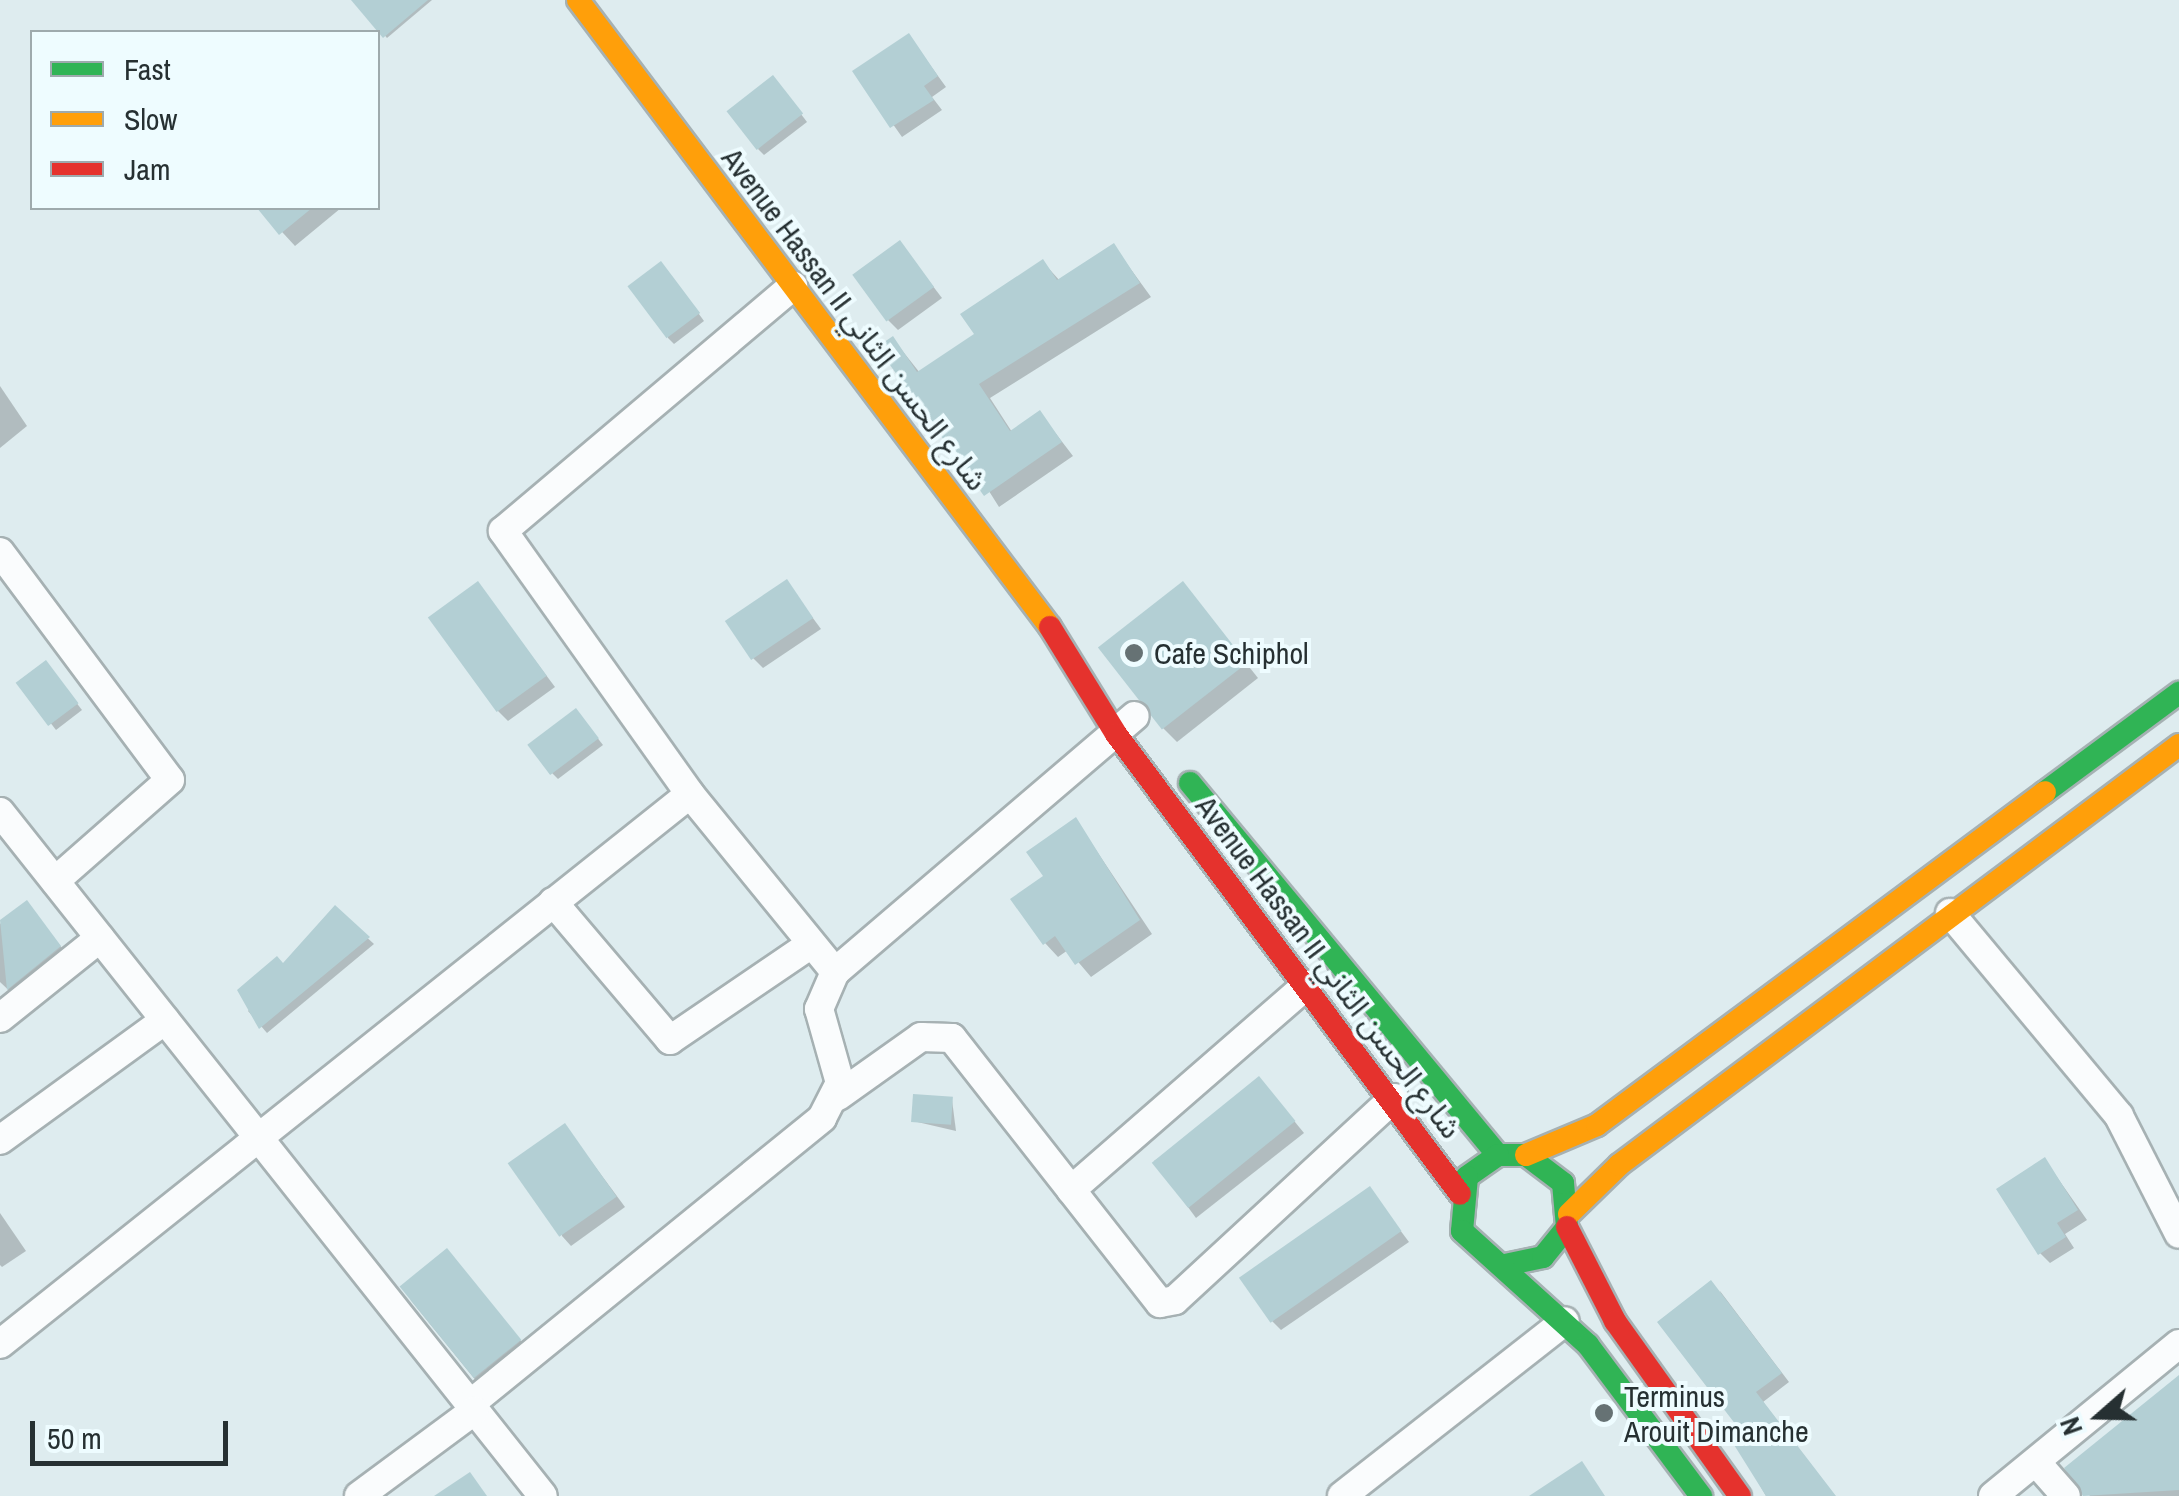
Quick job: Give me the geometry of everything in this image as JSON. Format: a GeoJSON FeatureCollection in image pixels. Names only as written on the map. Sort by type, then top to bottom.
{"type":"FeatureCollection","features":[{"type":"Feature","properties":{"kind":"main road","name":"Avenue Hassan II شارع الحسن الثاني"},"geometry":{"type":"LineString","coordinates":[[578,0],[1086,674],[1133,727],[1307,985],[1394,1098],[1460,1194]]}},
{"type":"Feature","properties":{"kind":"main road"},"geometry":{"type":"LineString","coordinates":[[1702,1496],[1565,1321],[1462,1232],[1460,1194],[1498,1155],[1526,1155],[1597,1125],[2179,693]]}},
{"type":"Feature","properties":{"kind":"main road"},"geometry":{"type":"LineString","coordinates":[[1504,1266],[1542,1258],[1568,1220],[1619,1165],[2179,745]]}},
{"type":"Feature","properties":{"kind":"main road","name":"Avenue Hassan II شارع الحسن الثاني"},"geometry":{"type":"LineString","coordinates":[[1172,761],[1498,1155]]}},
{"type":"Feature","properties":{"kind":"main road"},"geometry":{"type":"LineString","coordinates":[[1526,1155],[1553,1170],[1568,1220],[1615,1321],[1740,1496]]}},
{"type":"Feature","properties":{"kind":"street"},"geometry":{"type":"LineString","coordinates":[[793,286],[503,530],[690,794],[835,972]]}},
{"type":"Feature","properties":{"kind":"street"},"geometry":{"type":"LineString","coordinates":[[0,552],[170,780],[55,881]]}},
{"type":"Feature","properties":{"kind":"street"},"geometry":{"type":"LineString","coordinates":[[838,1096],[820,1010],[835,972],[1133,727]]}},
{"type":"Feature","properties":{"kind":"street"},"geometry":{"type":"LineString","coordinates":[[0,1344],[690,794]]}},
{"type":"Feature","properties":{"kind":"street"},"geometry":{"type":"LineString","coordinates":[[0,812],[543,1496]]}},
{"type":"Feature","properties":{"kind":"street"},"geometry":{"type":"LineString","coordinates":[[553,902],[670,1040],[812,944]]}},
{"type":"Feature","properties":{"kind":"street"},"geometry":{"type":"LineString","coordinates":[[1950,914],[2118,1116],[2179,1234]]}},
{"type":"Feature","properties":{"kind":"street"},"geometry":{"type":"LineString","coordinates":[[0,1018],[100,938]]}},
{"type":"Feature","properties":{"kind":"street"},"geometry":{"type":"LineString","coordinates":[[1071,1190],[1307,985]]}},
{"type":"Feature","properties":{"kind":"street"},"geometry":{"type":"LineString","coordinates":[[0,1140],[165,1020]]}},
{"type":"Feature","properties":{"kind":"street"},"geometry":{"type":"LineString","coordinates":[[359,1496],[471,1408],[838,1096],[921,1037],[952,1038],[1155,1300],[1176,1300],[1394,1098]]}},
{"type":"Feature","properties":{"kind":"street"},"geometry":{"type":"LineString","coordinates":[[1342,1496],[1565,1321]]}},
{"type":"Feature","properties":{"kind":"street"},"geometry":{"type":"LineString","coordinates":[[1992,1496],[2179,1344]]}},
{"type":"Feature","properties":{"kind":"street"},"geometry":{"type":"LineString","coordinates":[[2036,1462],[2066,1496]]}},
{"type":"Feature","properties":{"kind":"building"},"geometry":{"type":"Polygon","coordinates":[[[351,0],[428,0],[383,38],[351,0]]]}},
{"type":"Feature","properties":{"kind":"building"},"geometry":{"type":"Polygon","coordinates":[[[909,33],[938,76],[924,86],[934,100],[890,128],[852,71],[909,33]]]}},
{"type":"Feature","properties":{"kind":"building"},"geometry":{"type":"Polygon","coordinates":[[[773,75],[803,114],[757,150],[727,111],[773,75]]]}},
{"type":"Feature","properties":{"kind":"building"},"geometry":{"type":"Polygon","coordinates":[[[259,210],[310,210],[279,235],[259,210]]]}},
{"type":"Feature","properties":{"kind":"building"},"geometry":{"type":"Polygon","coordinates":[[[900,240],[934,287],[886,322],[852,275],[900,240]]]}},
{"type":"Feature","properties":{"kind":"building"},"geometry":{"type":"Polygon","coordinates":[[[1114,243],[1140,283],[979,384],[1010,431],[1040,410],[1062,442],[984,496],[877,347],[893,336],[917,372],[974,334],[960,314],[1043,259],[1057,280],[1114,243]]]}},
{"type":"Feature","properties":{"kind":"building"},"geometry":{"type":"Polygon","coordinates":[[[661,261],[700,313],[667,338],[627,286],[661,261]]]}},
{"type":"Feature","properties":{"kind":"building"},"geometry":{"type":"Polygon","coordinates":[[[787,579],[813,618],[751,660],[725,621],[787,579]]]}},
{"type":"Feature","properties":{"kind":"building"},"geometry":{"type":"Polygon","coordinates":[[[478,581],[547,676],[497,712],[428,617],[478,581]]]}},
{"type":"Feature","properties":{"kind":"building"},"geometry":{"type":"Polygon","coordinates":[[[1183,581],[1247,663],[1162,729],[1098,647],[1183,581]]]}},
{"type":"Feature","properties":{"kind":"building"},"geometry":{"type":"Polygon","coordinates":[[[46,660],[78,703],[48,726],[16,683],[46,660]]]}},
{"type":"Feature","properties":{"kind":"building"},"geometry":{"type":"Polygon","coordinates":[[[576,708],[599,738],[550,775],[527,745],[576,708]]]}},
{"type":"Feature","properties":{"kind":"building"},"geometry":{"type":"Polygon","coordinates":[[[1076,817],[1140,920],[1075,965],[1055,936],[1043,945],[1010,899],[1043,876],[1026,852],[1076,817]]]}},
{"type":"Feature","properties":{"kind":"building"},"geometry":{"type":"Polygon","coordinates":[[[27,900],[61,946],[7,990],[0,920],[27,900]]]}},
{"type":"Feature","properties":{"kind":"building"},"geometry":{"type":"Polygon","coordinates":[[[335,905],[370,937],[259,1029],[237,990],[277,956],[283,963],[335,905]]]}},
{"type":"Feature","properties":{"kind":"building"},"geometry":{"type":"Polygon","coordinates":[[[1259,1076],[1296,1121],[1188,1208],[1152,1163],[1259,1076]]]}},
{"type":"Feature","properties":{"kind":"building"},"geometry":{"type":"Polygon","coordinates":[[[913,1094],[953,1097],[951,1125],[911,1122],[913,1094]]]}},
{"type":"Feature","properties":{"kind":"building"},"geometry":{"type":"Polygon","coordinates":[[[565,1123],[617,1197],[559,1237],[508,1163],[565,1123]]]}},
{"type":"Feature","properties":{"kind":"building"},"geometry":{"type":"Polygon","coordinates":[[[2045,1157],[2078,1210],[2057,1223],[2066,1237],[2038,1255],[1996,1189],[2045,1157]]]}},
{"type":"Feature","properties":{"kind":"building"},"geometry":{"type":"Polygon","coordinates":[[[1370,1186],[1402,1231],[1270,1323],[1239,1278],[1370,1186]]]}},
{"type":"Feature","properties":{"kind":"building"},"geometry":{"type":"Polygon","coordinates":[[[447,1248],[521,1340],[474,1378],[400,1286],[447,1248]]]}},
{"type":"Feature","properties":{"kind":"building"},"geometry":{"type":"Polygon","coordinates":[[[1711,1280],[1782,1373],[1756,1392],[1836,1496],[1766,1496],[1726,1432],[1736,1425],[1657,1322],[1711,1280]]]}},
{"type":"Feature","properties":{"kind":"building"},"geometry":{"type":"Polygon","coordinates":[[[2179,1375],[2179,1490],[2083,1496],[2064,1468],[2179,1375]]]}},
{"type":"Feature","properties":{"kind":"building"},"geometry":{"type":"Polygon","coordinates":[[[1582,1461],[1605,1496],[1529,1496],[1582,1461]]]}},
{"type":"Feature","properties":{"kind":"building"},"geometry":{"type":"Polygon","coordinates":[[[470,1472],[487,1496],[434,1496],[470,1472]]]}},
{"type":"Feature","properties":{"kind":"traffic: fast"},"geometry":{"type":"LineString","coordinates":[[2045,792],[2179,693]]}},
{"type":"Feature","properties":{"kind":"traffic: fast"},"geometry":{"type":"LineString","coordinates":[[1190,783],[1498,1155]]}},
{"type":"Feature","properties":{"kind":"traffic: fast"},"geometry":{"type":"LineString","coordinates":[[1505,1265],[1543,1257],[1567,1227],[1563,1183],[1526,1155],[1498,1155],[1467,1177],[1462,1231],[1588,1345],[1701,1496]]}},
{"type":"Feature","properties":{"kind":"traffic: slow"},"geometry":{"type":"LineString","coordinates":[[578,0],[1050,627]]}},
{"type":"Feature","properties":{"kind":"traffic: slow"},"geometry":{"type":"LineString","coordinates":[[1569,1214],[1619,1165],[2179,745]]}},
{"type":"Feature","properties":{"kind":"traffic: slow"},"geometry":{"type":"LineString","coordinates":[[1526,1155],[1597,1125],[2045,792]]}},
{"type":"Feature","properties":{"kind":"traffic: jam"},"geometry":{"type":"LineString","coordinates":[[1050,627],[1116,734],[1460,1194]]}},
{"type":"Feature","properties":{"kind":"traffic: jam"},"geometry":{"type":"LineString","coordinates":[[1567,1227],[1615,1321],[1740,1496]]}},
{"type":"Feature","properties":{"kind":"place","name":"Cafe Schiphol"},"geometry":{"type":"Point","coordinates":[1134,653]}},
{"type":"Feature","properties":{"kind":"place","name":"Terminus Arouit Dimanche"},"geometry":{"type":"Point","coordinates":[1604,1413]}}]}
